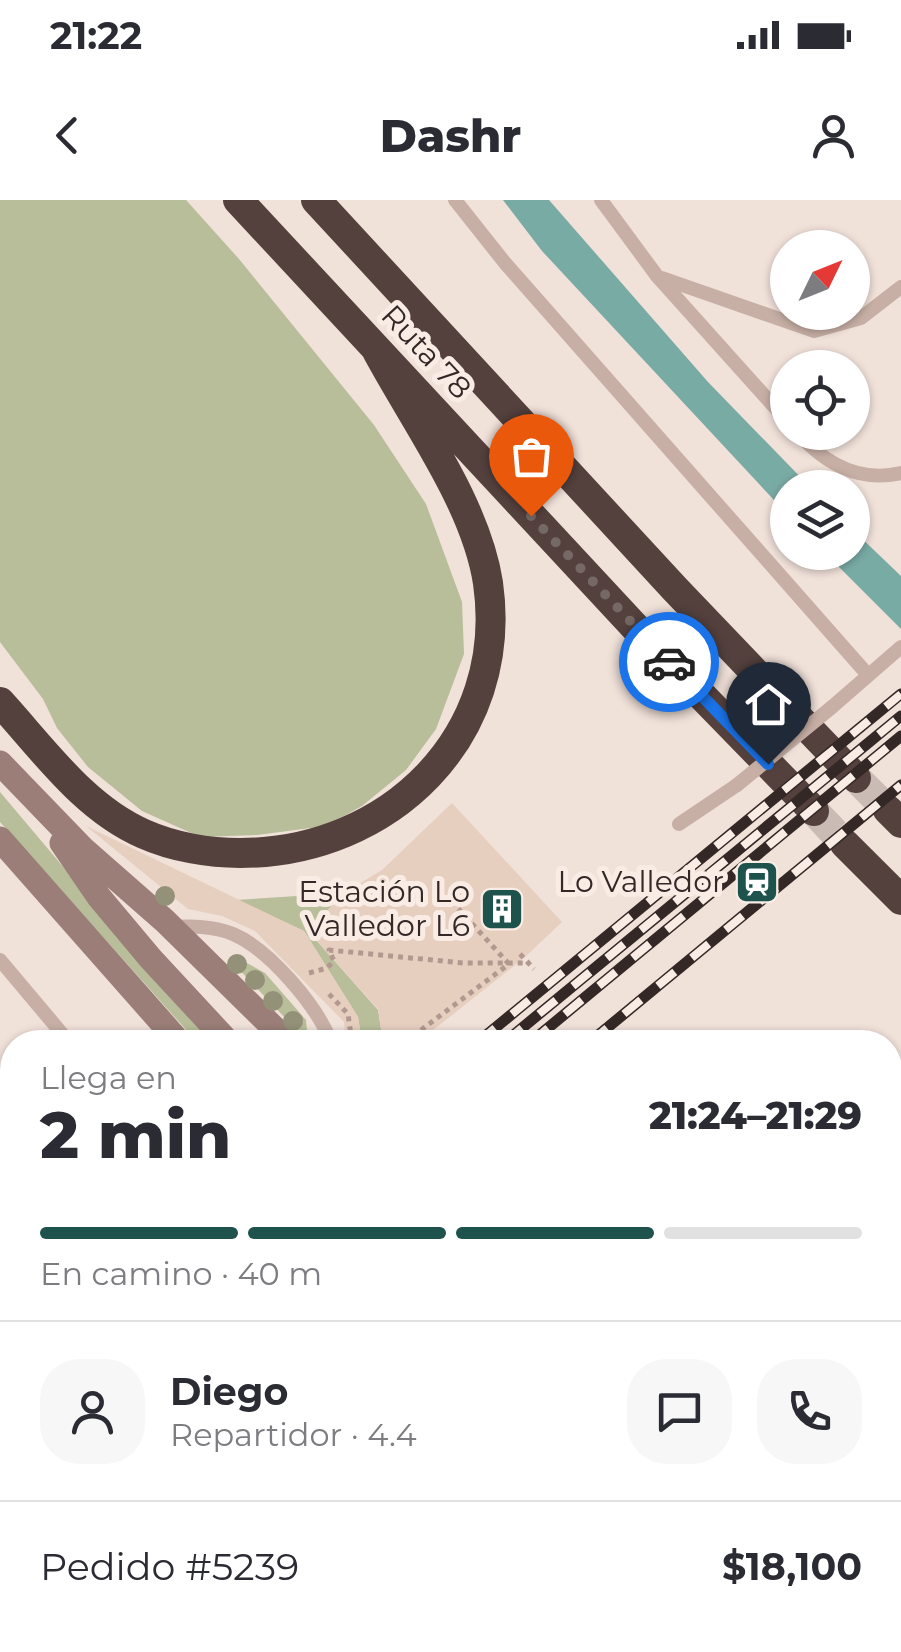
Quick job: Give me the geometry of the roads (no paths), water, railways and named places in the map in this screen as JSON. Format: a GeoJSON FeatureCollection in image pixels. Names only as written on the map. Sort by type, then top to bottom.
{"type":"FeatureCollection","features":[{"type":"Feature","properties":{"kind":"highway","name":"Ruta 78"},"geometry":{"type":"LineString","coordinates":[[238,200],[634,626],[814,810]]}},
{"type":"Feature","properties":{"kind":"highway","name":"Ruta 78"},"geometry":{"type":"LineString","coordinates":[[316,200],[675,589],[856,778]]}},
{"type":"Feature","properties":{"kind":"highway"},"geometry":{"type":"LineString","coordinates":[[0,702],[104,811],[146,836],[173,844],[227,853],[304,848],[354,830],[407,795],[449,747],[474,704],[488,657],[489,598],[471,520],[377,351]]}},
{"type":"Feature","properties":{"kind":"highway"},"geometry":{"type":"LineString","coordinates":[[845,844],[901,900]]}},
{"type":"Feature","properties":{"kind":"main road"},"geometry":{"type":"LineString","coordinates":[[0,763],[83,849],[171,927],[276,1030]]}},
{"type":"Feature","properties":{"kind":"main road"},"geometry":{"type":"LineString","coordinates":[[28,794],[99,896],[150,959],[217,1030]]}},
{"type":"Feature","properties":{"kind":"main road"},"geometry":{"type":"LineString","coordinates":[[0,839],[168,1030]]}},
{"type":"Feature","properties":{"kind":"lane"},"geometry":{"type":"LineString","coordinates":[[455,200],[504,263],[868,675]]}},
{"type":"Feature","properties":{"kind":"lane"},"geometry":{"type":"LineString","coordinates":[[602,200],[657,276],[770,402]]}},
{"type":"Feature","properties":{"kind":"lane"},"geometry":{"type":"LineString","coordinates":[[657,276],[814,330],[861,318],[901,287]]}},
{"type":"Feature","properties":{"kind":"lane"},"geometry":{"type":"LineString","coordinates":[[812,450],[852,473],[901,473]]}},
{"type":"Feature","properties":{"kind":"lane"},"geometry":{"type":"LineString","coordinates":[[679,824],[737,785],[901,647]]}},
{"type":"Feature","properties":{"kind":"lane"},"geometry":{"type":"LineString","coordinates":[[171,927],[194,926],[234,934],[257,949],[292,983],[327,1030]]}},
{"type":"Feature","properties":{"kind":"lane"},"geometry":{"type":"LineString","coordinates":[[0,960],[60,1030]]}},
{"type":"Feature","properties":{"kind":"water"},"geometry":{"type":"Polygon","coordinates":[[[503,200],[549,200],[708,382],[793,470],[770,470],[770,496],[542,251],[503,200]]]}},
{"type":"Feature","properties":{"kind":"water"},"geometry":{"type":"Polygon","coordinates":[[[870,546],[901,576],[901,629],[842,570],[870,570],[870,546]]]}},
{"type":"Feature","properties":{"kind":"tunnel"},"geometry":{"type":"LineString","coordinates":[[856,778],[888,810]]}},
{"type":"Feature","properties":{"kind":"tunnel"},"geometry":{"type":"LineString","coordinates":[[814,811],[845,844]]}},
{"type":"Feature","properties":{"kind":"railway"},"geometry":{"type":"LineString","coordinates":[[493,1030],[901,694]]}},
{"type":"Feature","properties":{"kind":"railway"},"geometry":{"type":"LineString","coordinates":[[520,1030],[901,716]]}},
{"type":"Feature","properties":{"kind":"railway"},"geometry":{"type":"LineString","coordinates":[[546,1030],[901,736]]}},
{"type":"Feature","properties":{"kind":"railway"},"geometry":{"type":"LineString","coordinates":[[605,1030],[901,785]]}},
{"type":"Feature","properties":{"kind":"place","name":"Lo Valledor"},"geometry":{"type":"Point","coordinates":[757,882]}},
{"type":"Feature","properties":{"kind":"place","name":"Estación Lo Valledor L6"},"geometry":{"type":"Point","coordinates":[502,909]}}]}
